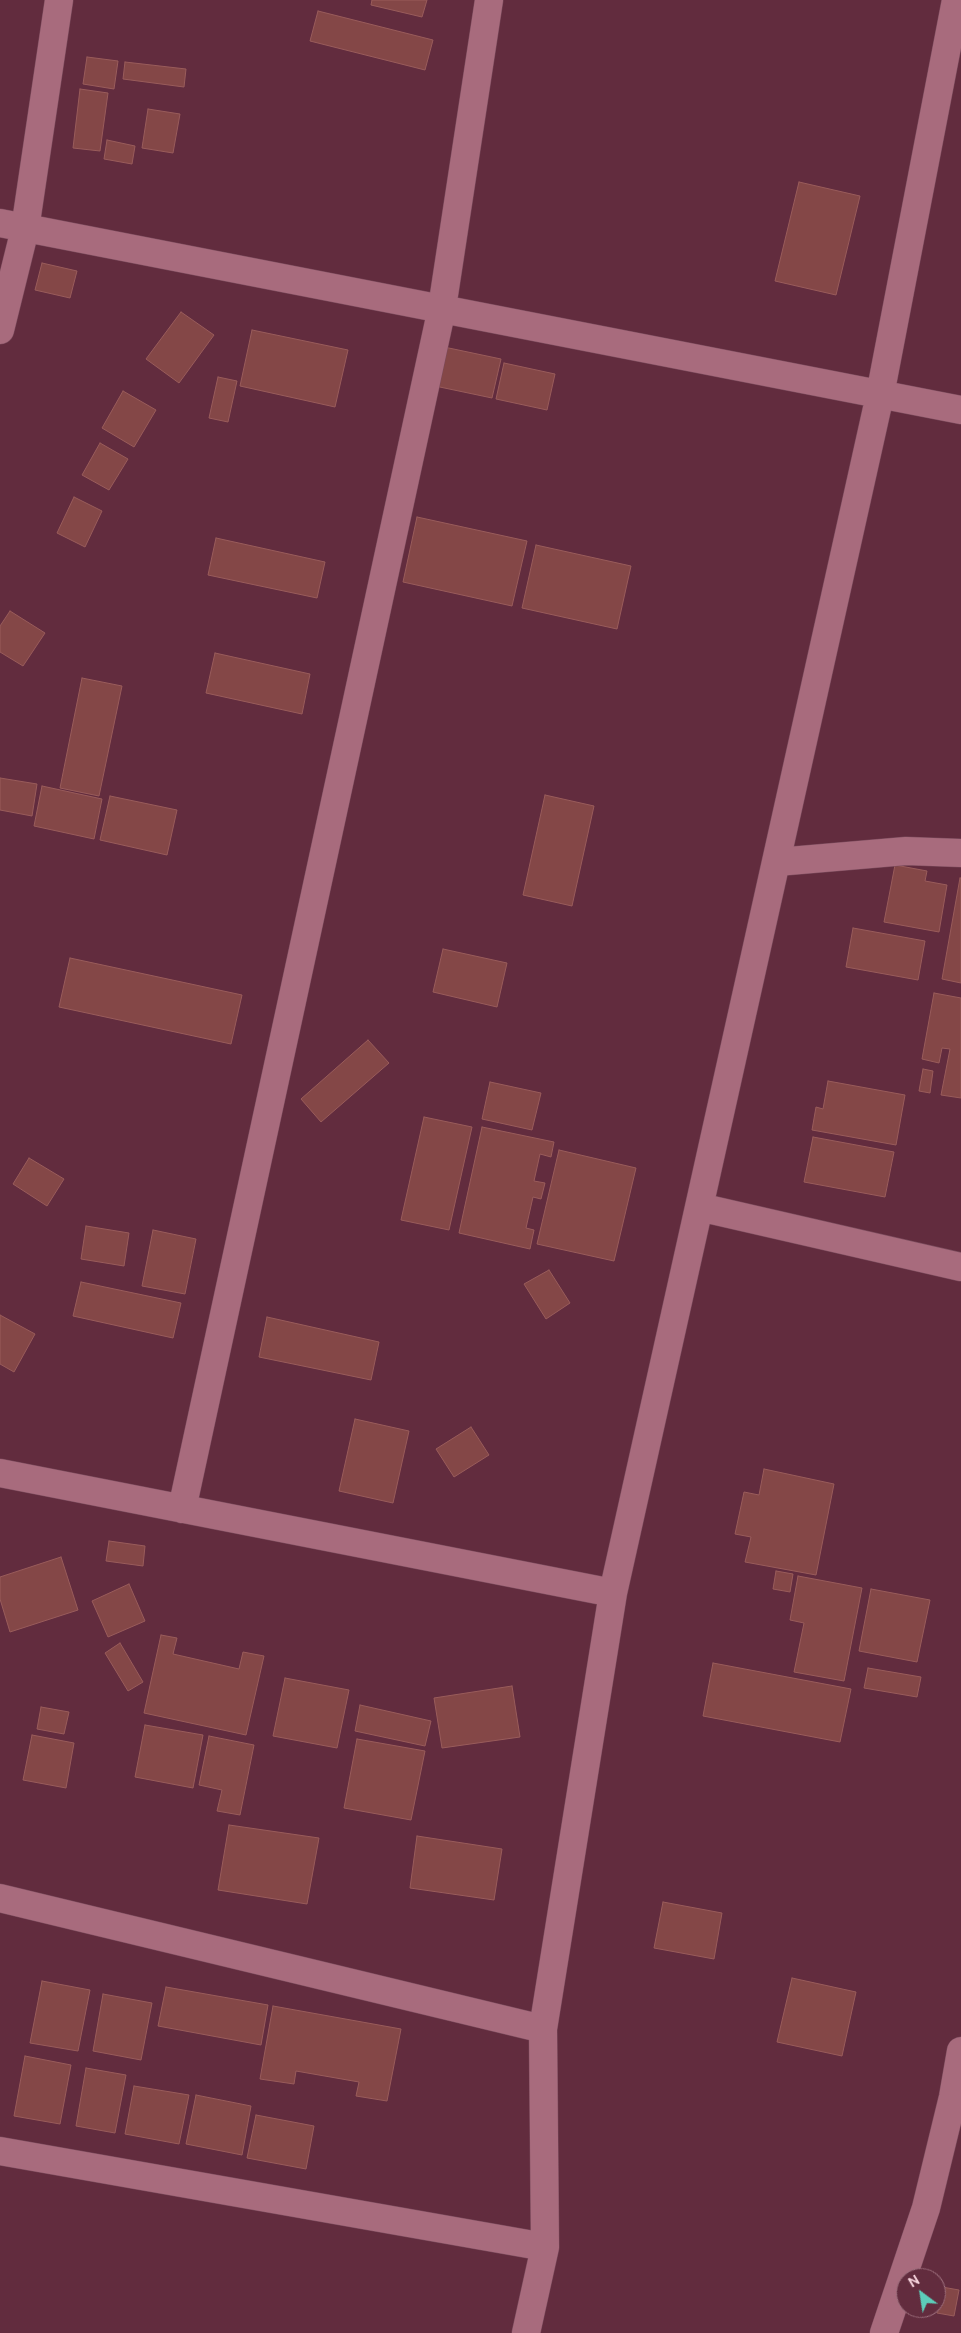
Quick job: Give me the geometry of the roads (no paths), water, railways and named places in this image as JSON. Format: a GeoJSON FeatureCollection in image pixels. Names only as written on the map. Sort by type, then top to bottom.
{"type":"FeatureCollection","features":[{"type":"Feature","properties":{"kind":"street"},"geometry":{"type":"LineString","coordinates":[[0,330],[12,226],[59,0]]}},
{"type":"Feature","properties":{"kind":"street"},"geometry":{"type":"LineString","coordinates":[[182,1509],[442,308],[489,0]]}},
{"type":"Feature","properties":{"kind":"street"},"geometry":{"type":"LineString","coordinates":[[526,2333],[545,2247],[543,2029],[613,1593],[880,395],[956,0]]}},
{"type":"Feature","properties":{"kind":"street"},"geometry":{"type":"LineString","coordinates":[[12,226],[961,410]]}},
{"type":"Feature","properties":{"kind":"street"},"geometry":{"type":"LineString","coordinates":[[777,862],[906,852],[961,853]]}},
{"type":"Feature","properties":{"kind":"street"},"geometry":{"type":"LineString","coordinates":[[699,1207],[961,1267]]}},
{"type":"Feature","properties":{"kind":"street"},"geometry":{"type":"LineString","coordinates":[[0,1473],[613,1593]]}},
{"type":"Feature","properties":{"kind":"street"},"geometry":{"type":"LineString","coordinates":[[0,1898],[543,2029]]}},
{"type":"Feature","properties":{"kind":"street"},"geometry":{"type":"LineString","coordinates":[[884,2333],[926,2208],[957,2098],[961,2051]]}},
{"type":"Feature","properties":{"kind":"street"},"geometry":{"type":"LineString","coordinates":[[0,2151],[545,2247]]}}]}
